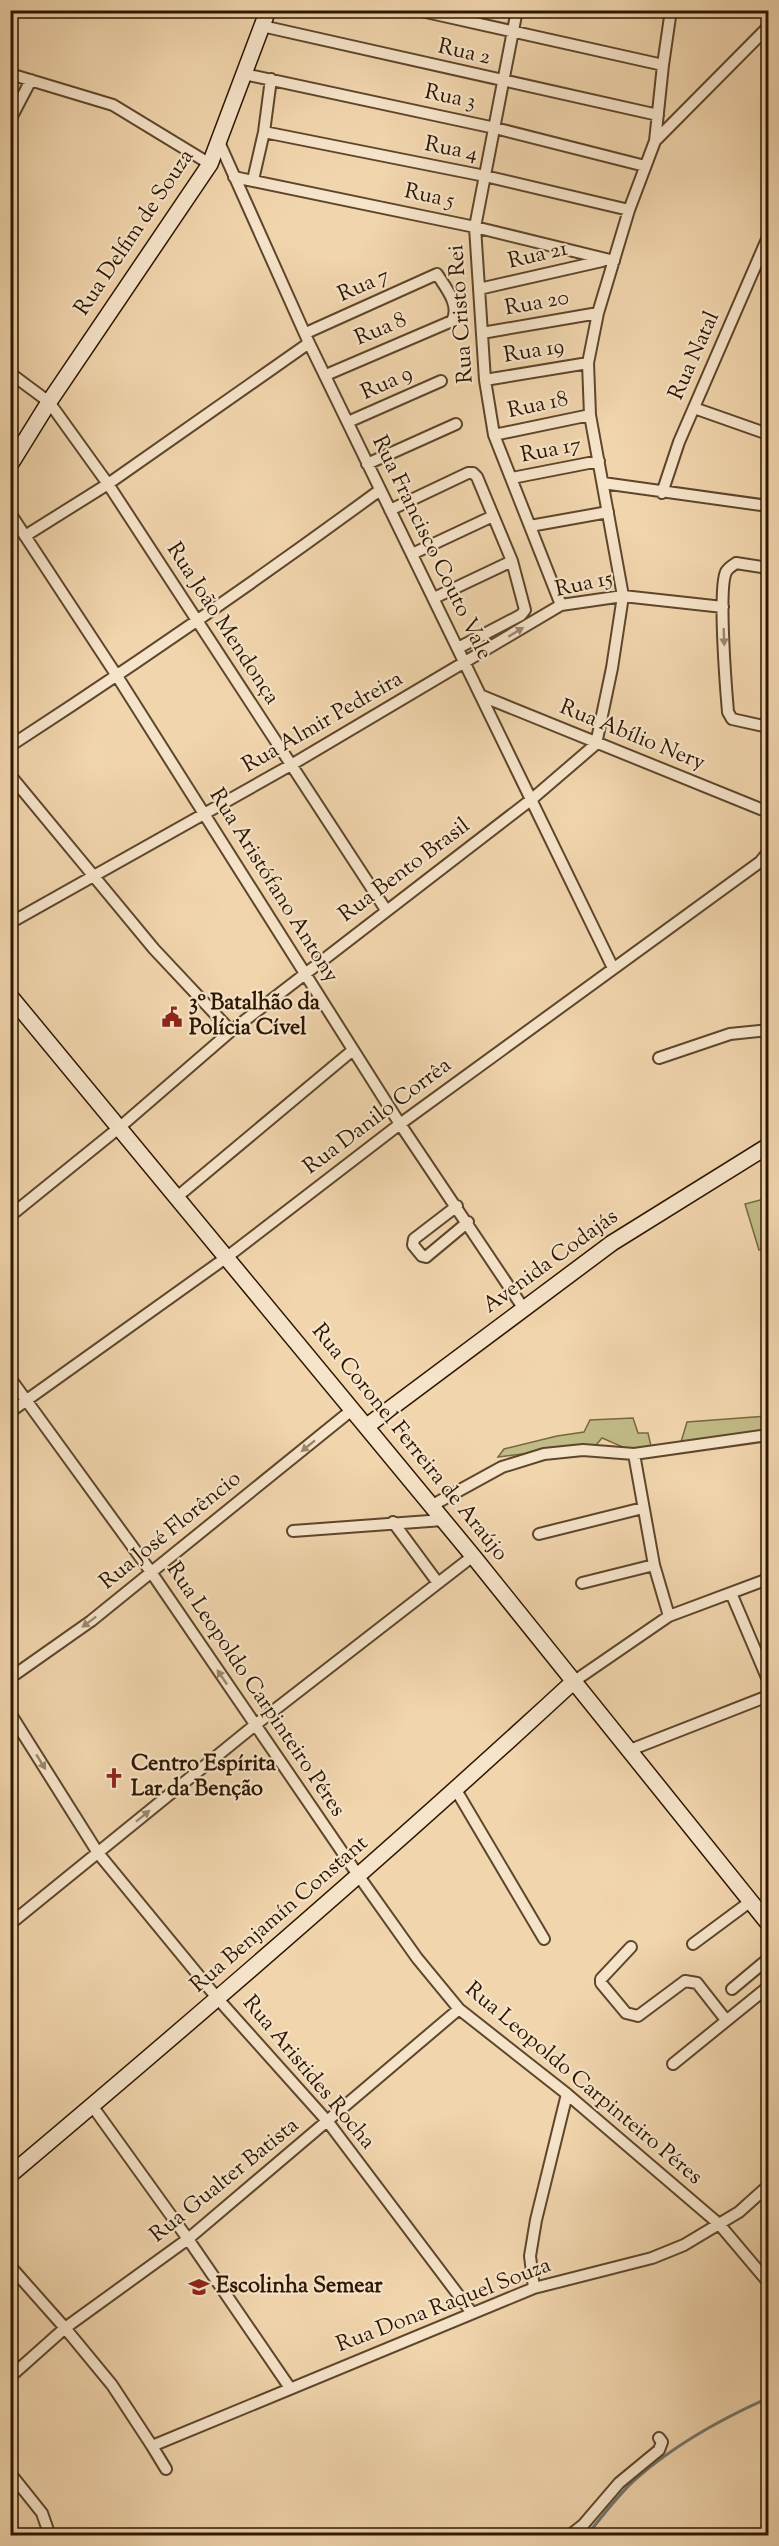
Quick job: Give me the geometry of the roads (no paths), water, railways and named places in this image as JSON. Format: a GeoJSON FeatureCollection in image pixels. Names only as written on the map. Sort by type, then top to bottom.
{"type":"FeatureCollection","features":[{"type":"Feature","properties":{"kind":"street","name":"Rua Delfim de Souza"},"geometry":{"type":"LineString","coordinates":[[10,465],[49,402],[210,164],[268,10]]}},
{"type":"Feature","properties":{"kind":"street"},"geometry":{"type":"LineString","coordinates":[[417,10],[663,65]]}},
{"type":"Feature","properties":{"kind":"street","name":"Rua Cristo Rei"},"geometry":{"type":"LineString","coordinates":[[518,10],[476,227],[485,380],[494,435],[561,606]]}},
{"type":"Feature","properties":{"kind":"street"},"geometry":{"type":"LineString","coordinates":[[596,744],[612,668],[623,596],[590,415],[588,363],[610,260],[655,141],[671,10]]}},
{"type":"Feature","properties":{"kind":"street","name":"Rua 2"},"geometry":{"type":"LineString","coordinates":[[262,26],[658,115]]}},
{"type":"Feature","properties":{"kind":"street"},"geometry":{"type":"LineString","coordinates":[[655,141],[768,27]]}},
{"type":"Feature","properties":{"kind":"street"},"geometry":{"type":"LineString","coordinates":[[10,74],[113,105],[210,164]]}},
{"type":"Feature","properties":{"kind":"street","name":"Rua 3"},"geometry":{"type":"LineString","coordinates":[[244,74],[495,128],[645,166]]}},
{"type":"Feature","properties":{"kind":"street"},"geometry":{"type":"LineString","coordinates":[[253,180],[264,132],[271,79]]}},
{"type":"Feature","properties":{"kind":"street"},"geometry":{"type":"LineString","coordinates":[[10,120],[31,80]]}},
{"type":"Feature","properties":{"kind":"street","name":"Rua 4"},"geometry":{"type":"LineString","coordinates":[[264,132],[485,177],[629,210]]}},
{"type":"Feature","properties":{"kind":"street","name":"Rua Francisco Couto Vale"},"geometry":{"type":"LineString","coordinates":[[219,142],[348,423],[613,968]]}},
{"type":"Feature","properties":{"kind":"street","name":"Rua 5"},"geometry":{"type":"LineString","coordinates":[[234,177],[476,227],[610,260]]}},
{"type":"Feature","properties":{"kind":"street","name":"Rua Natal"},"geometry":{"type":"LineString","coordinates":[[662,493],[679,442],[768,237]]}},
{"type":"Feature","properties":{"kind":"street","name":"Rua 21"},"geometry":{"type":"LineString","coordinates":[[479,289],[610,260]]}},
{"type":"Feature","properties":{"kind":"street","name":"Rua 7"},"geometry":{"type":"LineString","coordinates":[[25,536],[108,484],[308,338],[438,274],[455,306],[452,321]]}},
{"type":"Feature","properties":{"kind":"street","name":"Rua 20"},"geometry":{"type":"LineString","coordinates":[[482,333],[598,313]]}},
{"type":"Feature","properties":{"kind":"street","name":"Rua 8"},"geometry":{"type":"LineString","coordinates":[[326,375],[452,321]]}},
{"type":"Feature","properties":{"kind":"street","name":"Rua 19"},"geometry":{"type":"LineString","coordinates":[[485,380],[588,363]]}},
{"type":"Feature","properties":{"kind":"street","name":"Rua João Mendonça"},"geometry":{"type":"LineString","coordinates":[[10,374],[49,402],[108,484],[386,910]]}},
{"type":"Feature","properties":{"kind":"street","name":"Rua 9"},"geometry":{"type":"LineString","coordinates":[[348,423],[441,381]]}},
{"type":"Feature","properties":{"kind":"street"},"geometry":{"type":"LineString","coordinates":[[694,408],[768,434]]}},
{"type":"Feature","properties":{"kind":"street","name":"Rua 18"},"geometry":{"type":"LineString","coordinates":[[494,435],[590,415]]}},
{"type":"Feature","properties":{"kind":"street"},"geometry":{"type":"LineString","coordinates":[[368,464],[456,424]]}},
{"type":"Feature","properties":{"kind":"street","name":"Rua 17"},"geometry":{"type":"LineString","coordinates":[[512,478],[599,461]]}},
{"type":"Feature","properties":{"kind":"street"},"geometry":{"type":"LineString","coordinates":[[390,510],[473,473],[477,477],[512,561],[525,610],[521,615],[458,648]]}},
{"type":"Feature","properties":{"kind":"street"},"geometry":{"type":"LineString","coordinates":[[603,483],[768,506]]}},
{"type":"Feature","properties":{"kind":"street"},"geometry":{"type":"LineString","coordinates":[[10,746],[117,676],[380,490]]}},
{"type":"Feature","properties":{"kind":"street"},"geometry":{"type":"LineString","coordinates":[[530,526],[608,512]]}},
{"type":"Feature","properties":{"kind":"street","name":"Rua Aristófano Antony"},"geometry":{"type":"LineString","coordinates":[[10,513],[117,676],[400,1124],[468,1222],[524,1309]]}},
{"type":"Feature","properties":{"kind":"street"},"geometry":{"type":"LineString","coordinates":[[412,554],[493,516]]}},
{"type":"Feature","properties":{"kind":"street"},"geometry":{"type":"LineString","coordinates":[[434,598],[512,561]]}},
{"type":"Feature","properties":{"kind":"street"},"geometry":{"type":"LineString","coordinates":[[768,568],[736,563],[727,570],[723,607],[728,712],[732,720],[768,727]]}},
{"type":"Feature","properties":{"kind":"street","name":"Rua 15"},"geometry":{"type":"LineString","coordinates":[[466,662],[561,606],[623,596],[723,607]]}},
{"type":"Feature","properties":{"kind":"street","name":"Rua Almir Pedreira"},"geometry":{"type":"LineString","coordinates":[[10,922],[291,765],[466,662]]}},
{"type":"Feature","properties":{"kind":"street","name":"Rua Abílio Nery"},"geometry":{"type":"LineString","coordinates":[[482,696],[768,812]]}},
{"type":"Feature","properties":{"kind":"street","name":"Rua Bento Brasil"},"geometry":{"type":"LineString","coordinates":[[10,1215],[120,1127],[231,1031],[304,972],[531,799],[596,744]]}},
{"type":"Feature","properties":{"kind":"street"},"geometry":{"type":"LineString","coordinates":[[10,775],[154,949],[231,1031]]}},
{"type":"Feature","properties":{"kind":"street","name":"Rua Danilo Corrêa"},"geometry":{"type":"LineString","coordinates":[[10,1412],[227,1257],[400,1124],[613,968],[764,863],[768,852]]}},
{"type":"Feature","properties":{"kind":"street","name":"Rua Coronel Ferreira de Araújo"},"geometry":{"type":"LineString","coordinates":[[10,996],[367,1426],[768,1923]]}},
{"type":"Feature","properties":{"kind":"street"},"geometry":{"type":"LineString","coordinates":[[658,1058],[730,1034],[768,1030]]}},
{"type":"Feature","properties":{"kind":"street"},"geometry":{"type":"LineString","coordinates":[[177,1197],[353,1050]]}},
{"type":"Feature","properties":{"kind":"street","name":"Avenida Codajás"},"geometry":{"type":"LineString","coordinates":[[367,1426],[612,1243],[768,1146]]}},
{"type":"Feature","properties":{"kind":"street"},"geometry":{"type":"LineString","coordinates":[[457,1206],[414,1239],[413,1245],[422,1256],[426,1257],[468,1222]]}},
{"type":"Feature","properties":{"kind":"street","name":"Rua Leopoldo Carpinteiro Péres"},"geometry":{"type":"LineString","coordinates":[[10,1378],[151,1572],[417,1958],[459,2009],[567,2094],[719,2224],[768,2282]]}},
{"type":"Feature","properties":{"kind":"street","name":"Rua José Florêncio"},"geometry":{"type":"LineString","coordinates":[[10,1678],[91,1621],[353,1409]]}},
{"type":"Feature","properties":{"kind":"street"},"geometry":{"type":"LineString","coordinates":[[431,1506],[502,1467],[544,1454],[583,1450],[634,1454],[768,1436]]}},
{"type":"Feature","properties":{"kind":"street"},"geometry":{"type":"LineString","coordinates":[[634,1454],[654,1565],[669,1616]]}},
{"type":"Feature","properties":{"kind":"street"},"geometry":{"type":"LineString","coordinates":[[539,1534],[643,1509]]}},
{"type":"Feature","properties":{"kind":"street"},"geometry":{"type":"LineString","coordinates":[[294,1531],[443,1520]]}},
{"type":"Feature","properties":{"kind":"street"},"geometry":{"type":"LineString","coordinates":[[393,1522],[438,1583]]}},
{"type":"Feature","properties":{"kind":"street"},"geometry":{"type":"LineString","coordinates":[[10,1924],[255,1725],[473,1556]]}},
{"type":"Feature","properties":{"kind":"street"},"geometry":{"type":"LineString","coordinates":[[582,1583],[654,1565]]}},
{"type":"Feature","properties":{"kind":"street"},"geometry":{"type":"LineString","coordinates":[[573,1682],[669,1616],[768,1579]]}},
{"type":"Feature","properties":{"kind":"street"},"geometry":{"type":"LineString","coordinates":[[731,1593],[768,1680]]}},
{"type":"Feature","properties":{"kind":"street","name":"Rua Benjamín Constant"},"geometry":{"type":"LineString","coordinates":[[10,2175],[219,1999],[456,1790],[573,1682]]}},
{"type":"Feature","properties":{"kind":"street"},"geometry":{"type":"LineString","coordinates":[[630,1750],[768,1696]]}},
{"type":"Feature","properties":{"kind":"street","name":"Rua Aristides Rocha"},"geometry":{"type":"LineString","coordinates":[[10,1713],[98,1853],[219,1999],[328,2122],[472,2313]]}},
{"type":"Feature","properties":{"kind":"street"},"geometry":{"type":"LineString","coordinates":[[456,1790],[544,1939]]}},
{"type":"Feature","properties":{"kind":"street"},"geometry":{"type":"LineString","coordinates":[[693,1944],[751,1901]]}},
{"type":"Feature","properties":{"kind":"street"},"geometry":{"type":"LineString","coordinates":[[631,1947],[601,1979],[601,1983],[626,2013],[638,2016],[685,1981],[691,1980],[697,1983],[726,2020]]}},
{"type":"Feature","properties":{"kind":"street"},"geometry":{"type":"LineString","coordinates":[[732,1989],[768,1959]]}},
{"type":"Feature","properties":{"kind":"street"},"geometry":{"type":"LineString","coordinates":[[673,2064],[768,1987]]}},
{"type":"Feature","properties":{"kind":"street","name":"Rua Gualter Batista"},"geometry":{"type":"LineString","coordinates":[[10,2377],[65,2328],[188,2239],[459,2009]]}},
{"type":"Feature","properties":{"kind":"street"},"geometry":{"type":"LineString","coordinates":[[534,2288],[530,2256],[536,2220],[567,2094]]}},
{"type":"Feature","properties":{"kind":"street"},"geometry":{"type":"LineString","coordinates":[[93,2107],[188,2239],[290,2388]]}},
{"type":"Feature","properties":{"kind":"street","name":"Rua Dona Raquel Souza"},"geometry":{"type":"LineString","coordinates":[[152,2446],[534,2288],[652,2258],[684,2245],[739,2212],[768,2187]]}},
{"type":"Feature","properties":{"kind":"street"},"geometry":{"type":"LineString","coordinates":[[10,2266],[112,2385],[166,2469]]}},
{"type":"Feature","properties":{"kind":"street"},"geometry":{"type":"LineString","coordinates":[[568,2535],[583,2525],[619,2483],[659,2450],[662,2445],[659,2438]]}},
{"type":"Feature","properties":{"kind":"street"},"geometry":{"type":"LineString","coordinates":[[10,2473],[42,2513],[50,2535]]}},
{"type":"Feature","properties":{"kind":"waterway"},"geometry":{"type":"LineString","coordinates":[[586,2536],[624,2490],[653,2465],[700,2433],[768,2398]]}},
{"type":"Feature","properties":{"kind":"place","name":"3º Batalhão da Polícia Cível"},"geometry":{"type":"Point","coordinates":[172,1017]}},
{"type":"Feature","properties":{"kind":"place","name":"Centro Espírita Lar da Benção"},"geometry":{"type":"Point","coordinates":[114,1778]}},
{"type":"Feature","properties":{"kind":"place","name":"Escolinha Semear"},"geometry":{"type":"Point","coordinates":[199,2287]}}]}
